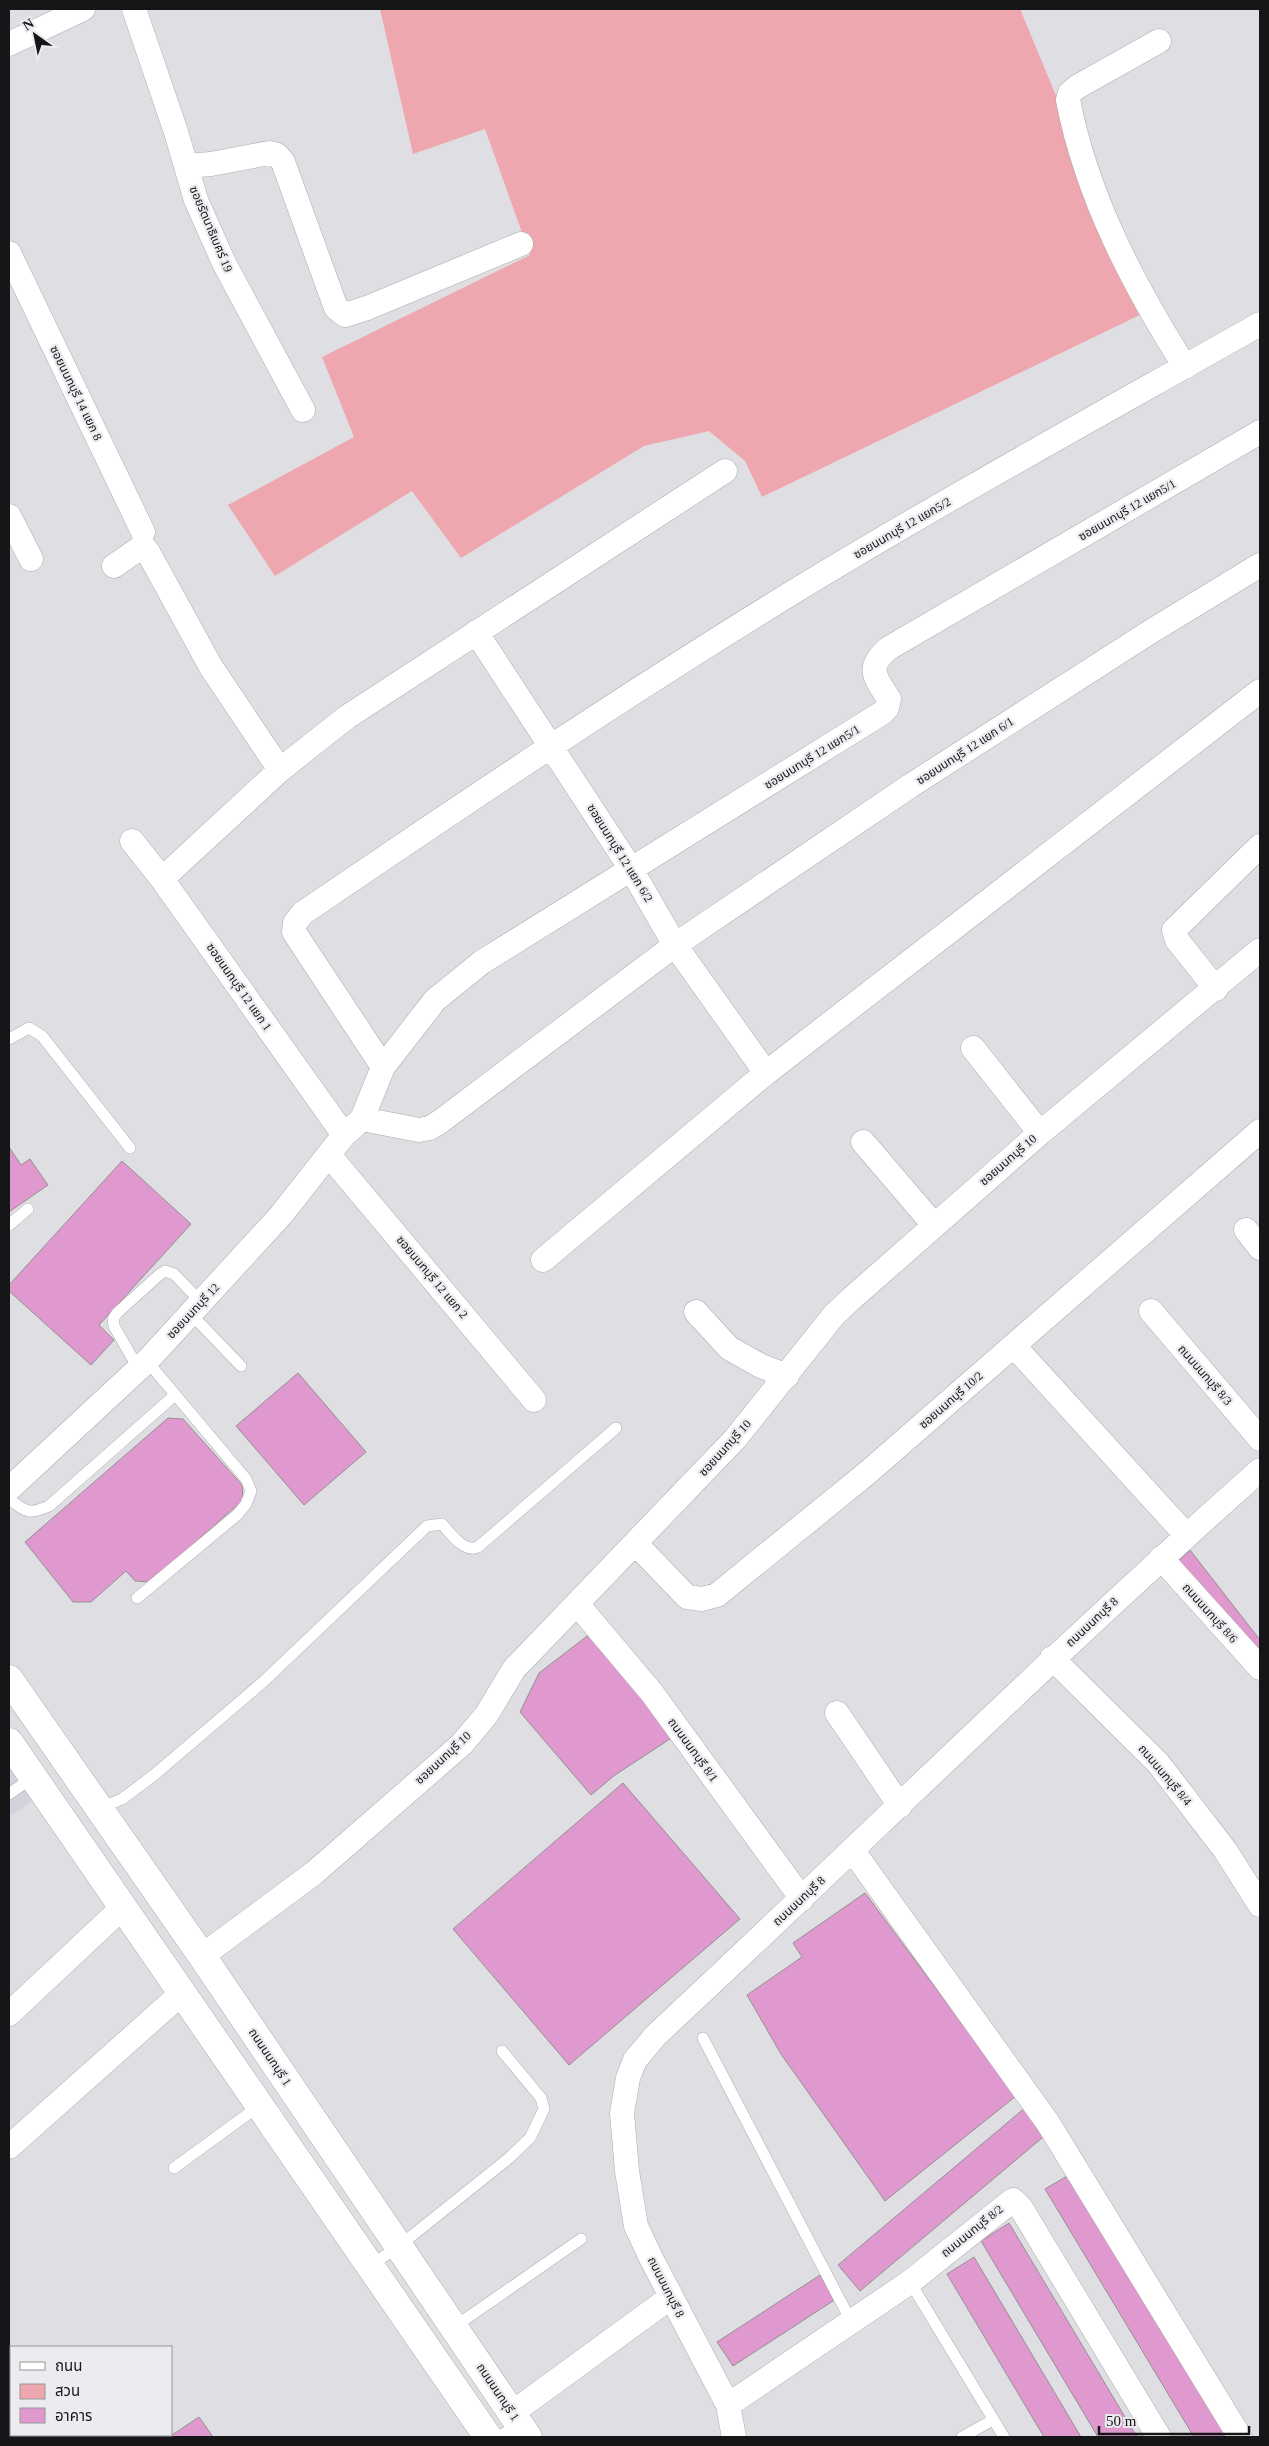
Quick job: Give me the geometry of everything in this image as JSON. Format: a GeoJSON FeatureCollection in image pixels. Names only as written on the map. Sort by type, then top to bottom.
{"type":"FeatureCollection","features":[{"type":"Feature","properties":{"kind":"main road","name":"ถนนนนทบุรี 1"},"geometry":{"type":"LineString","coordinates":[[9,1679],[202,1956],[454,2327],[514,2428]]}},
{"type":"Feature","properties":{"kind":"main road"},"geometry":{"type":"LineString","coordinates":[[9,1742],[488,2437]]}},
{"type":"Feature","properties":{"kind":"street"},"geometry":{"type":"LineString","coordinates":[[9,44],[80,9]]}},
{"type":"Feature","properties":{"kind":"street","name":"ซอยรัตนาธิเบศร์ 19"},"geometry":{"type":"LineString","coordinates":[[134,9],[196,200],[224,263],[303,410]]}},
{"type":"Feature","properties":{"kind":"street"},"geometry":{"type":"LineString","coordinates":[[1159,41],[1077,87],[1070,93],[1068,100],[1085,164],[1109,230],[1148,307],[1185,367]]}},
{"type":"Feature","properties":{"kind":"street"},"geometry":{"type":"LineString","coordinates":[[186,166],[211,164],[269,153],[277,155],[282,162],[336,308],[345,315],[367,308],[521,244]]}},
{"type":"Feature","properties":{"kind":"street","name":"ซอยนนทบุรี 14 แยก 8"},"geometry":{"type":"LineString","coordinates":[[9,253],[142,532]]}},
{"type":"Feature","properties":{"kind":"street","name":"ซอยนนทบุรี 12 แยก5/2"},"geometry":{"type":"LineString","coordinates":[[383,1067],[294,932],[295,923],[303,913],[551,744],[841,563],[1260,324]]}},
{"type":"Feature","properties":{"kind":"street","name":"ซอยนนทบุรี 12 แยก5/1"},"geometry":{"type":"LineString","coordinates":[[362,1118],[383,1067],[435,1000],[482,962],[882,713],[887,708],[889,699],[875,675],[874,666],[878,656],[1260,432]]}},
{"type":"Feature","properties":{"kind":"street"},"geometry":{"type":"LineString","coordinates":[[162,879],[280,770],[347,717],[725,471]]}},
{"type":"Feature","properties":{"kind":"street"},"geometry":{"type":"LineString","coordinates":[[9,516],[31,559]]}},
{"type":"Feature","properties":{"kind":"street"},"geometry":{"type":"LineString","coordinates":[[114,566],[144,547],[211,667],[280,770]]}},
{"type":"Feature","properties":{"kind":"street","name":"ซอยนนทบุรี 12 แยก 6/1"},"geometry":{"type":"LineString","coordinates":[[362,1118],[419,1130],[430,1128],[675,945],[910,786],[1150,632],[1260,566]]}},
{"type":"Feature","properties":{"kind":"street","name":"ซอยนนทบุรี 12 แยก 6/2"},"geometry":{"type":"LineString","coordinates":[[476,632],[631,869],[675,945],[766,1073]]}},
{"type":"Feature","properties":{"kind":"street"},"geometry":{"type":"LineString","coordinates":[[543,1260],[766,1073],[1260,691]]}},
{"type":"Feature","properties":{"kind":"street","name":"ซอยนนทบุรี 12 แยก 1"},"geometry":{"type":"LineString","coordinates":[[132,841],[162,879],[344,1135]]}},
{"type":"Feature","properties":{"kind":"street"},"geometry":{"type":"LineString","coordinates":[[1216,989],[1177,940],[1174,930],[1260,846]]}},
{"type":"Feature","properties":{"kind":"street","name":"ซอยนนทบุรี 10"},"geometry":{"type":"LineString","coordinates":[[202,1956],[314,1873],[462,1744],[487,1714],[514,1669],[578,1605],[736,1439],[834,1316],[934,1225],[1040,1133],[1216,989],[1260,950]]}},
{"type":"Feature","properties":{"kind":"street"},"geometry":{"type":"LineString","coordinates":[[973,1048],[1040,1133]]}},
{"type":"Feature","properties":{"kind":"street","name":"ซอยนนทบุรี 12"},"geometry":{"type":"LineString","coordinates":[[9,1489],[142,1365],[281,1215],[344,1135],[362,1118]]}},
{"type":"Feature","properties":{"kind":"street","name":"ซอยนนทบุรี 10/2"},"geometry":{"type":"LineString","coordinates":[[636,1544],[687,1597],[702,1599],[714,1597],[866,1474],[1260,1131]]}},
{"type":"Feature","properties":{"kind":"street"},"geometry":{"type":"LineString","coordinates":[[863,1142],[934,1225]]}},
{"type":"Feature","properties":{"kind":"street","name":"ซอยนนทบุรี 12 แยก 2"},"geometry":{"type":"LineString","coordinates":[[329,1155],[534,1400]]}},
{"type":"Feature","properties":{"kind":"street","name":"ถนนนนทบุรี 8/3"},"geometry":{"type":"LineString","coordinates":[[1150,1311],[1260,1439]]}},
{"type":"Feature","properties":{"kind":"street"},"geometry":{"type":"LineString","coordinates":[[696,1312],[729,1348],[761,1366],[787,1376]]}},
{"type":"Feature","properties":{"kind":"street"},"geometry":{"type":"LineString","coordinates":[[1014,1346],[1187,1536]]}},
{"type":"Feature","properties":{"kind":"street","name":"ถนนนนทบุรี 8"},"geometry":{"type":"LineString","coordinates":[[734,2437],[728,2405],[636,2226],[627,2172],[622,2113],[628,2078],[635,2060],[656,2035],[853,1851],[1052,1658],[1260,1470]]}},
{"type":"Feature","properties":{"kind":"street","name":"ถนนนนทบุรี 8/6"},"geometry":{"type":"LineString","coordinates":[[1161,1558],[1259,1668]]}},
{"type":"Feature","properties":{"kind":"street","name":"ถนนนนทบุรี 8/1"},"geometry":{"type":"LineString","coordinates":[[578,1605],[652,1693],[802,1899]]}},
{"type":"Feature","properties":{"kind":"street","name":"ถนนนนทบุรี 8/4"},"geometry":{"type":"LineString","coordinates":[[1052,1658],[1158,1763],[1225,1850],[1260,1905]]}},
{"type":"Feature","properties":{"kind":"street"},"geometry":{"type":"LineString","coordinates":[[837,1713],[900,1806]]}},
{"type":"Feature","properties":{"kind":"street"},"geometry":{"type":"LineString","coordinates":[[853,1851],[1048,2122],[1240,2437]]}},
{"type":"Feature","properties":{"kind":"street"},"geometry":{"type":"LineString","coordinates":[[9,2014],[123,1907]]}},
{"type":"Feature","properties":{"kind":"street"},"geometry":{"type":"LineString","coordinates":[[9,2147],[182,1993]]}},
{"type":"Feature","properties":{"kind":"street","name":"ถนนนนทบุรี 8/2"},"geometry":{"type":"LineString","coordinates":[[728,2405],[910,2282],[1001,2207],[1013,2200],[1021,2208],[1159,2437]]}},
{"type":"Feature","properties":{"kind":"street"},"geometry":{"type":"LineString","coordinates":[[514,2428],[671,2297]]}},
{"type":"Feature","properties":{"kind":"lane"},"geometry":{"type":"LineString","coordinates":[[9,1039],[29,1028],[42,1036],[130,1148]]}},
{"type":"Feature","properties":{"kind":"lane"},"geometry":{"type":"LineString","coordinates":[[9,1225],[28,1209]]}},
{"type":"Feature","properties":{"kind":"lane"},"geometry":{"type":"LineString","coordinates":[[137,1598],[237,1515],[246,1504],[251,1491],[246,1479],[175,1395],[142,1365],[114,1326],[113,1319],[159,1275],[165,1272],[174,1274],[196,1308],[241,1366]]}},
{"type":"Feature","properties":{"kind":"lane"},"geometry":{"type":"LineString","coordinates":[[9,1499],[25,1511],[34,1512],[50,1506],[175,1395]]}},
{"type":"Feature","properties":{"kind":"lane"},"geometry":{"type":"LineString","coordinates":[[100,1808],[122,1800],[241,1700],[427,1526],[442,1524],[466,1548],[473,1549],[478,1547],[616,1428]]}},
{"type":"Feature","properties":{"kind":"lane"},"geometry":{"type":"LineString","coordinates":[[9,1794],[33,1777]]}},
{"type":"Feature","properties":{"kind":"lane"},"geometry":{"type":"LineString","coordinates":[[703,2038],[852,2323]]}},
{"type":"Feature","properties":{"kind":"lane"},"geometry":{"type":"LineString","coordinates":[[370,2266],[399,2246],[509,2158],[530,2138],[544,2109],[541,2098],[502,2051]]}},
{"type":"Feature","properties":{"kind":"lane"},"geometry":{"type":"LineString","coordinates":[[174,2168],[259,2106]]}},
{"type":"Feature","properties":{"kind":"lane"},"geometry":{"type":"LineString","coordinates":[[454,2327],[581,2239]]}},
{"type":"Feature","properties":{"kind":"lane"},"geometry":{"type":"LineString","coordinates":[[910,2282],[1004,2437]]}},
{"type":"Feature","properties":{"kind":"lane"},"geometry":{"type":"LineString","coordinates":[[962,2437],[993,2420]]}},
{"type":"Feature","properties":{"kind":"shaded area"},"geometry":{"type":"Polygon","coordinates":[[[9,1768],[32,1801],[9,1817],[9,1768]]]}},
{"type":"Feature","properties":{"kind":"green space"},"geometry":{"type":"Polygon","coordinates":[[[380,9],[1020,9],[1146,312],[762,497],[745,461],[709,431],[644,446],[461,558],[412,491],[275,576],[228,505],[354,437],[322,357],[530,255],[485,129],[413,154],[380,9]]]}},
{"type":"Feature","properties":{"kind":"building"},"geometry":{"type":"Polygon","coordinates":[[[9,1147],[21,1165],[30,1159],[48,1185],[9,1212],[9,1147]]]}},
{"type":"Feature","properties":{"kind":"building"},"geometry":{"type":"Polygon","coordinates":[[[122,1161],[191,1224],[99,1325],[114,1340],[91,1365],[9,1291],[9,1285],[122,1161]]]}},
{"type":"Feature","properties":{"kind":"building"},"geometry":{"type":"Polygon","coordinates":[[[298,1373],[366,1452],[304,1505],[236,1426],[298,1373]]]}},
{"type":"Feature","properties":{"kind":"building"},"geometry":{"type":"Polygon","coordinates":[[[168,1418],[183,1419],[242,1485],[243,1500],[150,1582],[135,1581],[126,1571],[91,1602],[73,1602],[25,1542],[168,1418]]]}},
{"type":"Feature","properties":{"kind":"building"},"geometry":{"type":"Polygon","coordinates":[[[1190,1550],[1260,1640],[1260,1672],[1172,1567],[1190,1550]]]}},
{"type":"Feature","properties":{"kind":"building"},"geometry":{"type":"Polygon","coordinates":[[[595,1630],[673,1737],[615,1775],[591,1795],[520,1712],[539,1673],[595,1630]]]}},
{"type":"Feature","properties":{"kind":"building"},"geometry":{"type":"Polygon","coordinates":[[[623,1783],[740,1919],[569,2065],[453,1929],[623,1783]]]}},
{"type":"Feature","properties":{"kind":"building"},"geometry":{"type":"Polygon","coordinates":[[[865,1893],[1016,2096],[885,2201],[781,2054],[747,1995],[802,1957],[793,1943],[865,1893]]]}},
{"type":"Feature","properties":{"kind":"building"},"geometry":{"type":"Polygon","coordinates":[[[1026,2107],[1048,2133],[860,2291],[838,2265],[1026,2107]]]}},
{"type":"Feature","properties":{"kind":"building"},"geometry":{"type":"Polygon","coordinates":[[[1074,2172],[1232,2437],[1194,2437],[1045,2189],[1074,2172]]]}},
{"type":"Feature","properties":{"kind":"building"},"geometry":{"type":"Polygon","coordinates":[[[1009,2223],[1137,2437],[1098,2437],[981,2241],[1009,2223]]]}},
{"type":"Feature","properties":{"kind":"building"},"geometry":{"type":"Polygon","coordinates":[[[974,2257],[1081,2437],[1044,2437],[947,2274],[974,2257]]]}},
{"type":"Feature","properties":{"kind":"building"},"geometry":{"type":"Polygon","coordinates":[[[820,2275],[836,2299],[733,2366],[717,2342],[820,2275]]]}},
{"type":"Feature","properties":{"kind":"building"},"geometry":{"type":"Polygon","coordinates":[[[9,2388],[10,2436],[47,2437],[9,2437],[9,2388]]]}},
{"type":"Feature","properties":{"kind":"building"},"geometry":{"type":"Polygon","coordinates":[[[199,2417],[213,2437],[169,2437],[199,2417]]]}}]}
